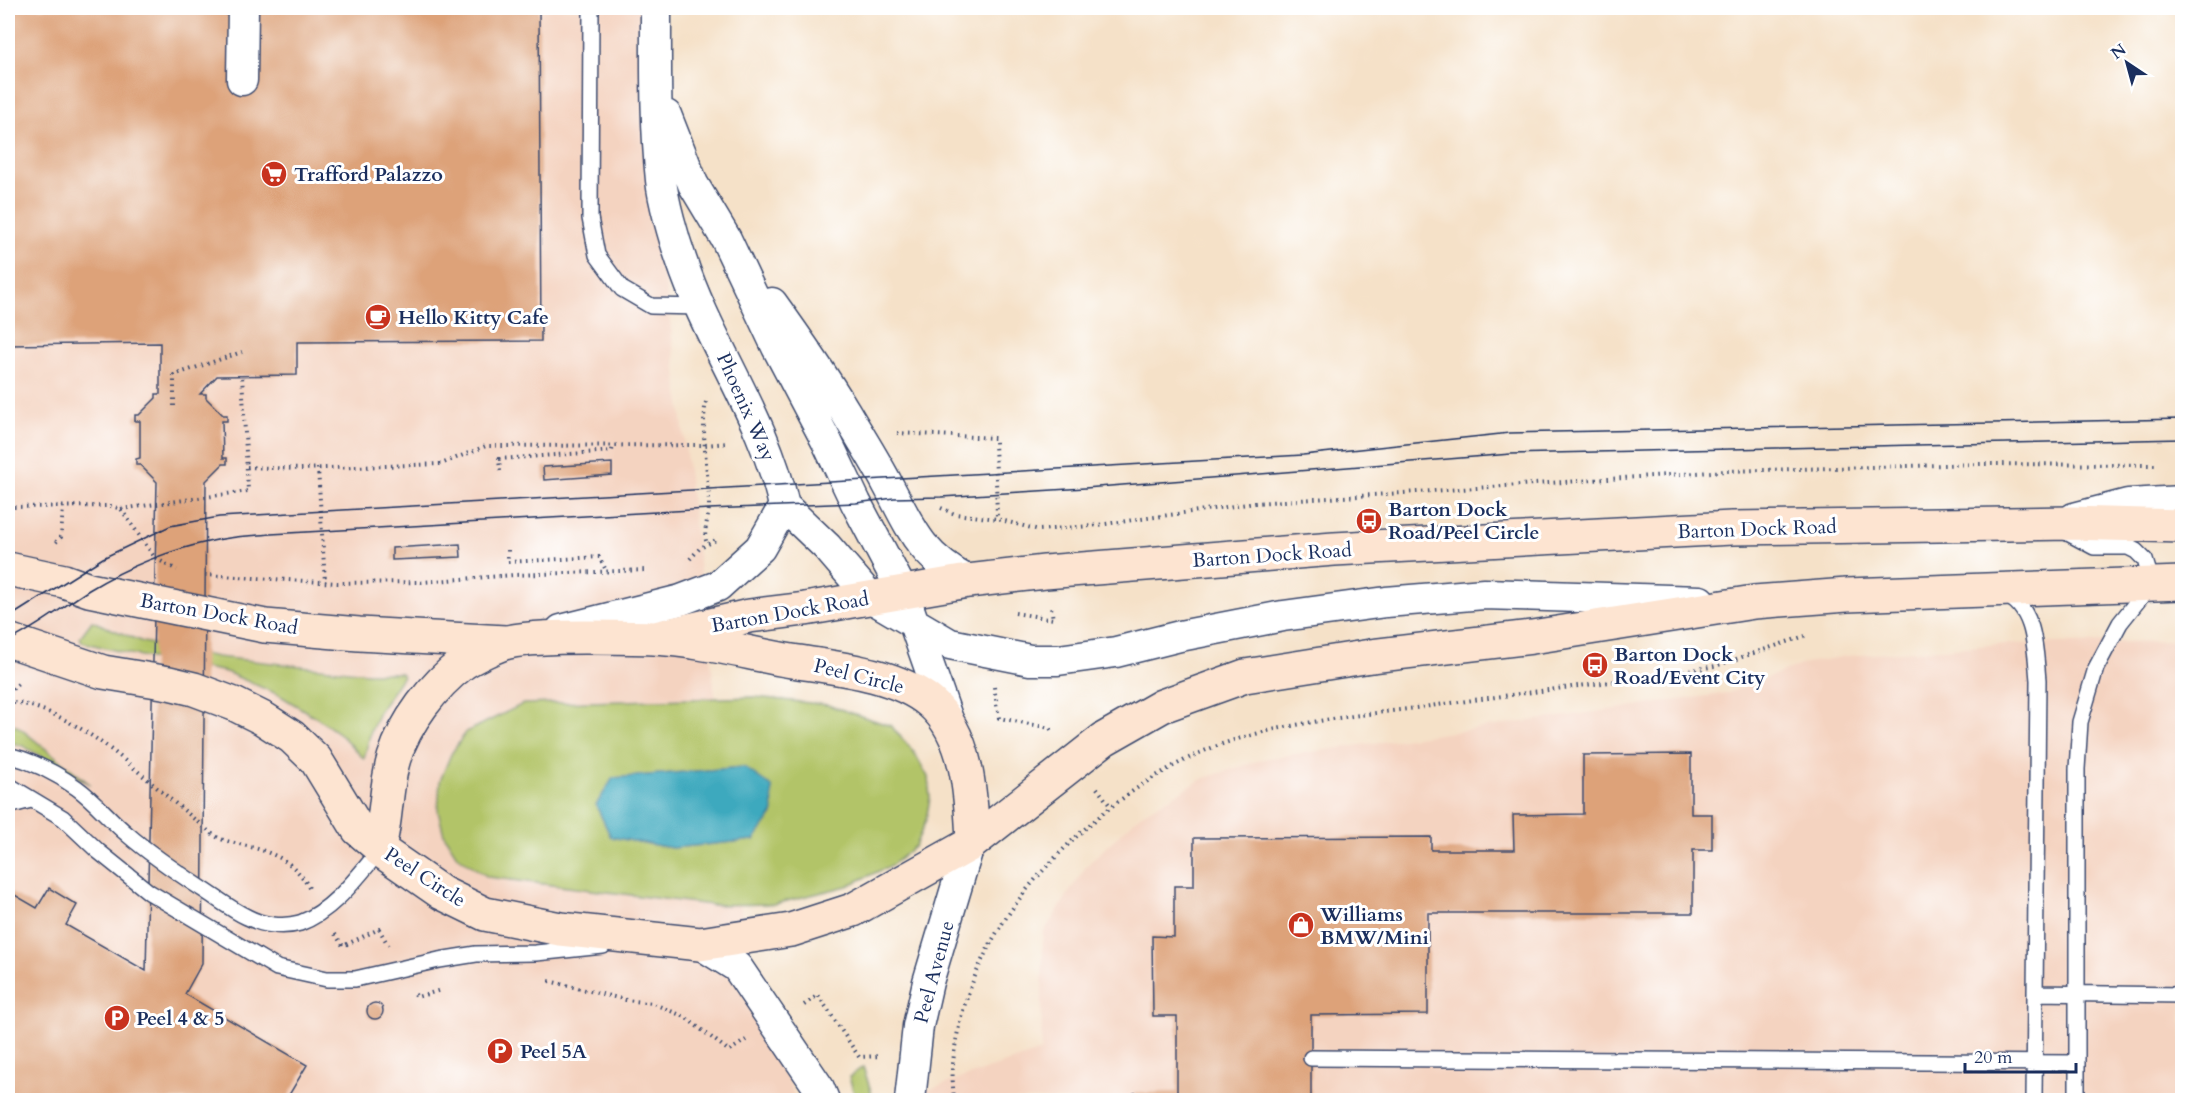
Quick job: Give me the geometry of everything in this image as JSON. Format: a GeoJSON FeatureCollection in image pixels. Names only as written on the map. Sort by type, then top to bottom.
{"type":"FeatureCollection","features":[{"type":"Feature","properties":{"kind":"main road","name":"Barton Dock Road"},"geometry":{"type":"LineString","coordinates":[[655,638],[749,616],[805,609],[968,581],[1057,571],[1323,550],[1732,528],[2051,524],[2182,526]]}},
{"type":"Feature","properties":{"kind":"main road","name":"Barton Dock Road"},"geometry":{"type":"LineString","coordinates":[[8,569],[64,581],[89,590],[265,626],[358,634],[514,641]]}},
{"type":"Feature","properties":{"kind":"main road"},"geometry":{"type":"LineString","coordinates":[[971,843],[1104,739],[1162,706],[1245,676],[1371,656],[1532,637],[1754,602],[1847,594],[2167,583]]}},
{"type":"Feature","properties":{"kind":"main road","name":"Peel Circle"},"geometry":{"type":"LineString","coordinates":[[566,637],[655,638],[837,667],[911,688],[930,702],[948,720],[964,765],[971,804],[971,843],[853,909],[790,930],[700,944],[560,929],[485,914],[442,893],[379,848],[394,757],[410,723],[429,697],[464,663],[514,641],[566,637]]}},
{"type":"Feature","properties":{"kind":"main road"},"geometry":{"type":"LineString","coordinates":[[8,640],[103,672],[194,689],[264,719],[292,737],[316,760],[358,829],[379,848]]}},
{"type":"Feature","properties":{"kind":"street"},"geometry":{"type":"LineString","coordinates":[[242,80],[243,8]]}},
{"type":"Feature","properties":{"kind":"street","name":"Phoenix Way"},"geometry":{"type":"LineString","coordinates":[[656,8],[656,90],[661,182],[681,260],[759,432],[779,485],[784,506]]}},
{"type":"Feature","properties":{"kind":"street"},"geometry":{"type":"LineString","coordinates":[[656,90],[693,184],[726,239],[798,339],[845,412],[889,487],[911,531],[929,554],[948,570],[968,581]]}},
{"type":"Feature","properties":{"kind":"street"},"geometry":{"type":"LineString","coordinates":[[726,239],[777,347],[903,592],[948,720]]}},
{"type":"Feature","properties":{"kind":"street"},"geometry":{"type":"LineString","coordinates":[[2051,524],[2128,504],[2182,501]]}},
{"type":"Feature","properties":{"kind":"street"},"geometry":{"type":"LineString","coordinates":[[514,641],[681,600],[718,586],[759,548],[784,506],[827,547],[870,597],[950,644],[1030,660],[1058,660],[1116,652],[1180,636],[1283,616],[1386,602],[1484,594],[1754,602]]}},
{"type":"Feature","properties":{"kind":"street","name":"Peel Avenue"},"geometry":{"type":"LineString","coordinates":[[909,1101],[918,1026],[928,982],[971,843]]}},
{"type":"Feature","properties":{"kind":"street"},"geometry":{"type":"LineString","coordinates":[[700,944],[737,967],[819,1088],[824,1101]]}},
{"type":"Feature","properties":{"kind":"lane"},"geometry":{"type":"LineString","coordinates":[[591,8],[590,219],[597,255],[622,289],[651,306],[701,307]]}},
{"type":"Feature","properties":{"kind":"lane"},"geometry":{"type":"LineString","coordinates":[[2051,524],[2094,547],[2128,547],[2136,551],[2167,583],[2120,623],[2096,668],[2080,722],[2077,769],[2077,1101]]}},
{"type":"Feature","properties":{"kind":"lane"},"geometry":{"type":"LineString","coordinates":[[1990,589],[2008,596],[2020,606],[2028,618],[2035,641],[2038,727],[2034,1101]]}},
{"type":"Feature","properties":{"kind":"lane"},"geometry":{"type":"LineString","coordinates":[[8,755],[42,767],[64,778],[150,853],[248,918],[276,926],[300,922],[340,897],[379,848]]}},
{"type":"Feature","properties":{"kind":"lane"},"geometry":{"type":"LineString","coordinates":[[8,786],[63,818],[105,857],[149,892],[277,968],[294,973],[327,979],[355,979],[476,954],[536,953],[657,941]]}},
{"type":"Feature","properties":{"kind":"lane"},"geometry":{"type":"LineString","coordinates":[[8,806],[31,800]]}},
{"type":"Feature","properties":{"kind":"lane"},"geometry":{"type":"LineString","coordinates":[[2035,993],[2182,995]]}},
{"type":"Feature","properties":{"kind":"lane"},"geometry":{"type":"LineString","coordinates":[[1311,1058],[2077,1063]]}},
{"type":"Feature","properties":{"kind":"path"},"geometry":{"type":"LineString","coordinates":[[174,406],[174,375],[242,352]]}},
{"type":"Feature","properties":{"kind":"path"},"geometry":{"type":"LineString","coordinates":[[681,563],[691,559],[707,544],[705,539],[709,509],[705,405],[724,356]]}},
{"type":"Feature","properties":{"kind":"path"},"geometry":{"type":"LineString","coordinates":[[8,507],[111,506],[121,509],[248,491],[242,375]]}},
{"type":"Feature","properties":{"kind":"path"},"geometry":{"type":"LineString","coordinates":[[891,433],[995,438],[998,519]]}},
{"type":"Feature","properties":{"kind":"path"},"geometry":{"type":"LineString","coordinates":[[247,467],[318,468],[441,464],[486,446],[705,445],[735,442]]}},
{"type":"Feature","properties":{"kind":"path"},"geometry":{"type":"LineString","coordinates":[[500,471],[500,459],[612,452],[613,445]]}},
{"type":"Feature","properties":{"kind":"path"},"geometry":{"type":"LineString","coordinates":[[955,514],[998,519],[1039,530],[1091,526],[1255,503],[1726,471],[1981,465],[2159,465]]}},
{"type":"Feature","properties":{"kind":"path"},"geometry":{"type":"LineString","coordinates":[[318,468],[325,582]]}},
{"type":"Feature","properties":{"kind":"path"},"geometry":{"type":"LineString","coordinates":[[121,509],[155,558],[178,571]]}},
{"type":"Feature","properties":{"kind":"path"},"geometry":{"type":"LineString","coordinates":[[508,550],[508,562],[599,557],[607,572]]}},
{"type":"Feature","properties":{"kind":"path"},"geometry":{"type":"LineString","coordinates":[[201,574],[325,582],[422,582],[514,575],[654,569]]}},
{"type":"Feature","properties":{"kind":"path"},"geometry":{"type":"LineString","coordinates":[[954,1101],[953,1065],[966,1000],[985,951],[1010,909],[1083,828],[1134,789],[1190,757],[1236,740],[1335,718],[1671,674],[1714,666],[1806,636]]}},
{"type":"Feature","properties":{"kind":"path"},"geometry":{"type":"LineString","coordinates":[[8,701],[28,704],[58,716],[87,732],[111,749],[217,837],[281,856],[302,874],[321,910]]}},
{"type":"Feature","properties":{"kind":"path"},"geometry":{"type":"LineString","coordinates":[[729,1051],[818,995],[859,1057],[886,1056],[953,1065]]}},
{"type":"Feature","properties":{"kind":"shaded area"},"geometry":{"type":"Polygon","coordinates":[[[8,8],[657,8],[656,204],[752,1002],[773,1043],[796,1100],[8,1100],[8,8]]]}},
{"type":"Feature","properties":{"kind":"shaded area"},"geometry":{"type":"Polygon","coordinates":[[[2182,641],[2182,1100],[898,1100],[1041,1051],[1043,933],[1087,865],[1140,815],[1204,778],[1268,758],[1728,693],[1806,663],[1847,656],[2006,644],[2182,641]]]}},
{"type":"Feature","properties":{"kind":"green space"},"geometry":{"type":"Polygon","coordinates":[[[92,621],[143,642],[217,657],[367,673],[401,673],[403,676],[380,710],[371,731],[364,759],[341,735],[317,718],[279,695],[226,672],[130,654],[82,642],[80,637],[92,621]]]}},
{"type":"Feature","properties":{"kind":"green space"},"geometry":{"type":"Polygon","coordinates":[[[755,697],[828,705],[891,726],[914,752],[928,777],[930,798],[926,820],[915,846],[892,865],[847,886],[775,904],[711,905],[488,877],[457,856],[444,835],[438,811],[440,781],[451,754],[466,732],[523,704],[755,697]],[[744,767],[614,778],[596,805],[611,837],[672,848],[753,840],[773,814],[744,767]]]}},
{"type":"Feature","properties":{"kind":"green space"},"geometry":{"type":"Polygon","coordinates":[[[8,724],[17,726],[91,785],[23,746],[8,742],[8,724]]]}},
{"type":"Feature","properties":{"kind":"green space"},"geometry":{"type":"Polygon","coordinates":[[[863,1067],[874,1100],[856,1100],[849,1077],[863,1067]]]}},
{"type":"Feature","properties":{"kind":"water"},"geometry":{"type":"Polygon","coordinates":[[[744,767],[772,787],[773,814],[754,840],[672,848],[611,837],[596,805],[613,778],[744,767]]]}},
{"type":"Feature","properties":{"kind":"building","name":"Trafford Palazzo"},"geometry":{"type":"Polygon","coordinates":[[[8,8],[539,8],[541,341],[297,342],[297,375],[217,376],[200,394],[206,394],[206,398],[223,415],[227,415],[227,421],[222,421],[223,458],[227,458],[227,464],[223,464],[206,481],[202,963],[185,994],[307,1065],[286,1100],[8,1100],[8,891],[37,908],[49,888],[77,905],[66,925],[146,971],[157,482],[140,465],[136,465],[136,459],[140,458],[140,421],[135,421],[135,415],[139,415],[156,398],[156,394],[160,394],[160,343],[8,345],[8,8]]]}},
{"type":"Feature","properties":{"kind":"building"},"geometry":{"type":"Polygon","coordinates":[[[612,463],[612,475],[544,480],[543,467],[612,463]]]}},
{"type":"Feature","properties":{"kind":"building"},"geometry":{"type":"Polygon","coordinates":[[[460,544],[461,557],[392,560],[392,548],[460,544]]]}},
{"type":"Feature","properties":{"kind":"building","name":"Williams BMW/Mini"},"geometry":{"type":"Polygon","coordinates":[[[1691,754],[1691,814],[1712,814],[1712,850],[1693,850],[1693,913],[1428,913],[1428,1014],[1311,1015],[1311,1100],[1134,1100],[1134,1093],[1177,1092],[1177,1016],[1153,1016],[1152,936],[1174,937],[1174,886],[1194,886],[1194,838],[1431,837],[1431,850],[1514,850],[1513,815],[1583,814],[1583,755],[1691,754]]]}},
{"type":"Feature","properties":{"kind":"building"},"geometry":{"type":"Polygon","coordinates":[[[372,1003],[378,1003],[383,1011],[381,1017],[372,1019],[367,1014],[367,1008],[372,1003]]]}},
{"type":"Feature","properties":{"kind":"tram line"},"geometry":{"type":"LineString","coordinates":[[8,618],[103,558],[170,526],[219,517],[1303,455],[1510,433],[2182,419]]}},
{"type":"Feature","properties":{"kind":"tram line"},"geometry":{"type":"LineString","coordinates":[[8,641],[39,624],[89,590],[133,567],[180,549],[242,536],[709,509],[856,503],[894,498],[1085,488],[1511,454],[2182,439]]}},
{"type":"Feature","properties":{"kind":"place","name":"Trafford Palazzo"},"geometry":{"type":"Point","coordinates":[274,174]}},
{"type":"Feature","properties":{"kind":"place","name":"Hello Kitty Cafe"},"geometry":{"type":"Point","coordinates":[378,317]}},
{"type":"Feature","properties":{"kind":"place","name":"Barton Dock Road/Peel Circle"},"geometry":{"type":"Point","coordinates":[1369,521]}},
{"type":"Feature","properties":{"kind":"place","name":"Barton Dock Road/Event City"},"geometry":{"type":"Point","coordinates":[1595,665]}},
{"type":"Feature","properties":{"kind":"place","name":"Williams BMW/Mini"},"geometry":{"type":"Point","coordinates":[1301,925]}},
{"type":"Feature","properties":{"kind":"place","name":"Peel 4 & 5"},"geometry":{"type":"Point","coordinates":[117,1018]}},
{"type":"Feature","properties":{"kind":"place","name":"Peel 5A"},"geometry":{"type":"Point","coordinates":[500,1051]}}]}
